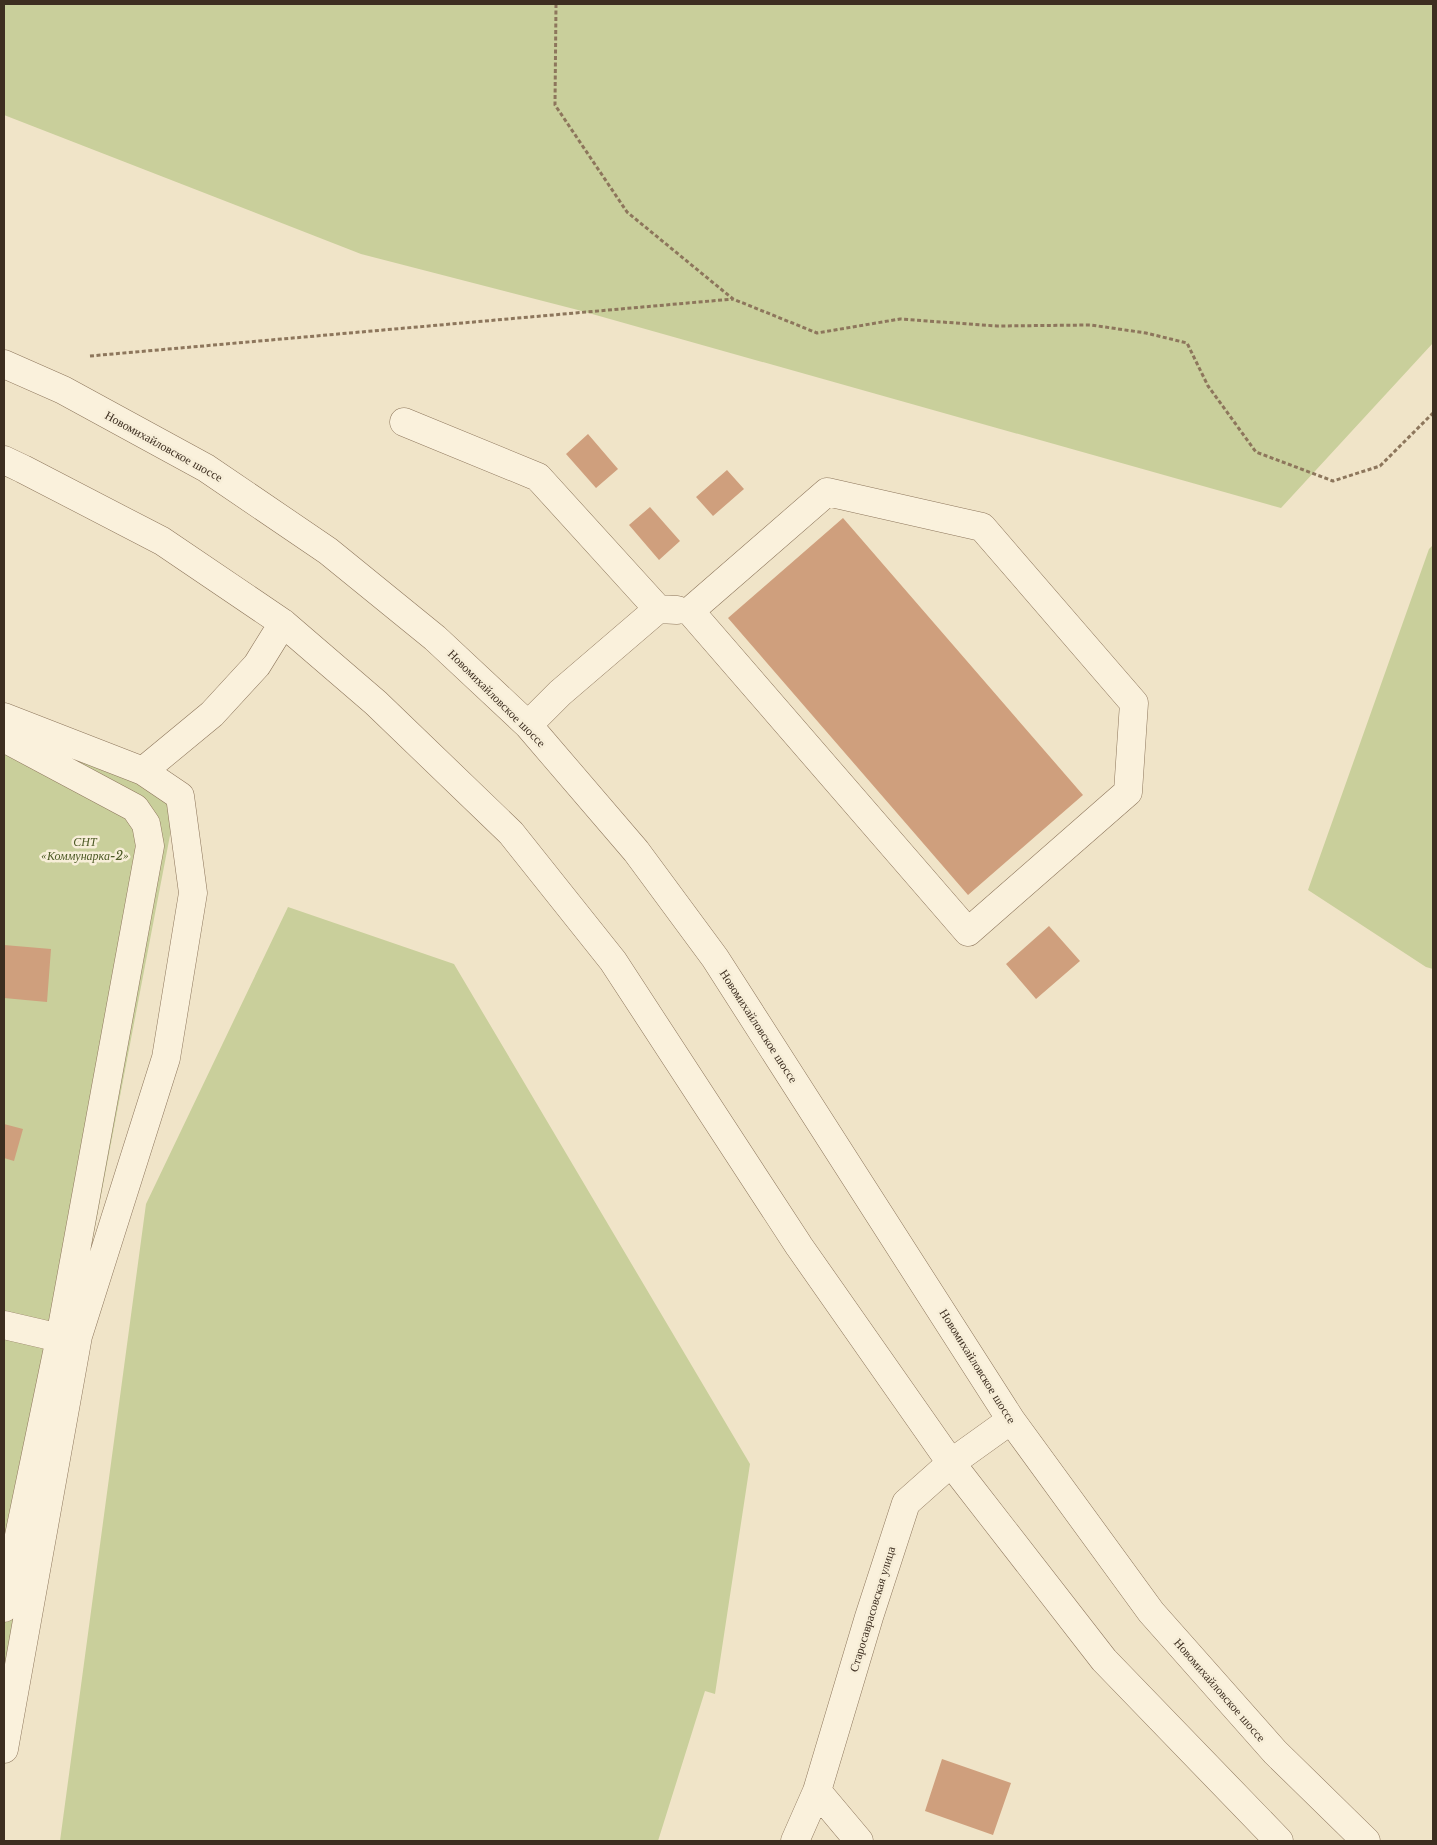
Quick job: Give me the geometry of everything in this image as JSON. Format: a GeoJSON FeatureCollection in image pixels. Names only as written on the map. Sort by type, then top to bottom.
{"type":"FeatureCollection","features":[{"type":"Feature","properties":{"kind":"street","name":"Новомихайловское шоссе"},"geometry":{"type":"LineString","coordinates":[[4,364],[63,390],[206,468],[320,546],[435,638],[528,724],[636,851],[714,958],[1011,1420],[1151,1612],[1275,1752],[1366,1841]]}},
{"type":"Feature","properties":{"kind":"street"},"geometry":{"type":"LineString","coordinates":[[404,422],[538,478],[658,609]]}},
{"type":"Feature","properties":{"kind":"street"},"geometry":{"type":"LineString","coordinates":[[4,460],[23,468],[162,541],[283,623],[376,702],[512,833],[613,961],[799,1246],[950,1463],[1104,1660],[1279,1841]]}},
{"type":"Feature","properties":{"kind":"street"},"geometry":{"type":"LineString","coordinates":[[528,724],[560,692],[658,609],[690,611],[827,492],[982,528],[1134,703],[1128,792],[968,932],[690,611]]}},
{"type":"Feature","properties":{"kind":"street"},"geometry":{"type":"LineString","coordinates":[[143,771],[212,714],[257,665],[283,623]]}},
{"type":"Feature","properties":{"kind":"street"},"geometry":{"type":"LineString","coordinates":[[4,717],[143,771],[180,796],[193,893],[166,1058],[78,1336],[4,1749]]}},
{"type":"Feature","properties":{"kind":"street"},"geometry":{"type":"LineString","coordinates":[[4,738],[135,808],[146,824],[150,846],[60,1338],[4,1608]]}},
{"type":"Feature","properties":{"kind":"street"},"geometry":{"type":"LineString","coordinates":[[4,1325],[60,1338]]}},
{"type":"Feature","properties":{"kind":"street","name":"Старосаврасовская улица"},"geometry":{"type":"LineString","coordinates":[[795,1841],[817,1791],[869,1617],[906,1503],[950,1463],[1011,1420]]}},
{"type":"Feature","properties":{"kind":"street"},"geometry":{"type":"LineString","coordinates":[[817,1791],[859,1841]]}},
{"type":"Feature","properties":{"kind":"path"},"geometry":{"type":"LineString","coordinates":[[556,4],[555,104],[627,212],[733,299],[817,333],[900,319],[997,326],[1091,325],[1146,333],[1187,343],[1208,386],[1256,452],[1333,481],[1380,466],[1433,413]]}},
{"type":"Feature","properties":{"kind":"path"},"geometry":{"type":"LineString","coordinates":[[90,356],[733,299]]}},
{"type":"Feature","properties":{"kind":"green space"},"geometry":{"type":"Polygon","coordinates":[[[4,4],[1433,4],[1433,343],[1281,508],[578,310],[361,254],[4,115],[4,4]]]}},
{"type":"Feature","properties":{"kind":"green space"},"geometry":{"type":"Polygon","coordinates":[[[1433,545],[1433,969],[1426,967],[1308,890],[1429,549],[1433,545]]]}},
{"type":"Feature","properties":{"kind":"green space","name":"СНТ «Коммунарка-2»"},"geometry":{"type":"Polygon","coordinates":[[[4,714],[176,804],[4,1702],[4,714]]]}},
{"type":"Feature","properties":{"kind":"green space"},"geometry":{"type":"Polygon","coordinates":[[[288,907],[454,964],[750,1464],[715,1694],[705,1691],[658,1841],[60,1841],[146,1204],[288,907]]]}},
{"type":"Feature","properties":{"kind":"building"},"geometry":{"type":"Polygon","coordinates":[[[588,434],[618,469],[596,488],[566,454],[588,434]]]}},
{"type":"Feature","properties":{"kind":"building"},"geometry":{"type":"Polygon","coordinates":[[[727,470],[744,489],[713,516],[696,497],[727,470]]]}},
{"type":"Feature","properties":{"kind":"building"},"geometry":{"type":"Polygon","coordinates":[[[650,507],[680,541],[659,560],[629,525],[650,507]]]}},
{"type":"Feature","properties":{"kind":"building"},"geometry":{"type":"Polygon","coordinates":[[[843,518],[1083,795],[968,895],[728,618],[843,518]]]}},
{"type":"Feature","properties":{"kind":"building"},"geometry":{"type":"Polygon","coordinates":[[[1049,926],[1080,961],[1036,999],[1006,964],[1049,926]]]}},
{"type":"Feature","properties":{"kind":"building"},"geometry":{"type":"Polygon","coordinates":[[[4,945],[51,949],[47,1002],[4,998],[4,945]]]}},
{"type":"Feature","properties":{"kind":"building"},"geometry":{"type":"Polygon","coordinates":[[[4,1124],[23,1129],[14,1161],[4,1158],[4,1124]]]}},
{"type":"Feature","properties":{"kind":"building"},"geometry":{"type":"Polygon","coordinates":[[[942,1759],[1011,1783],[993,1835],[925,1811],[942,1759]]]}}]}
